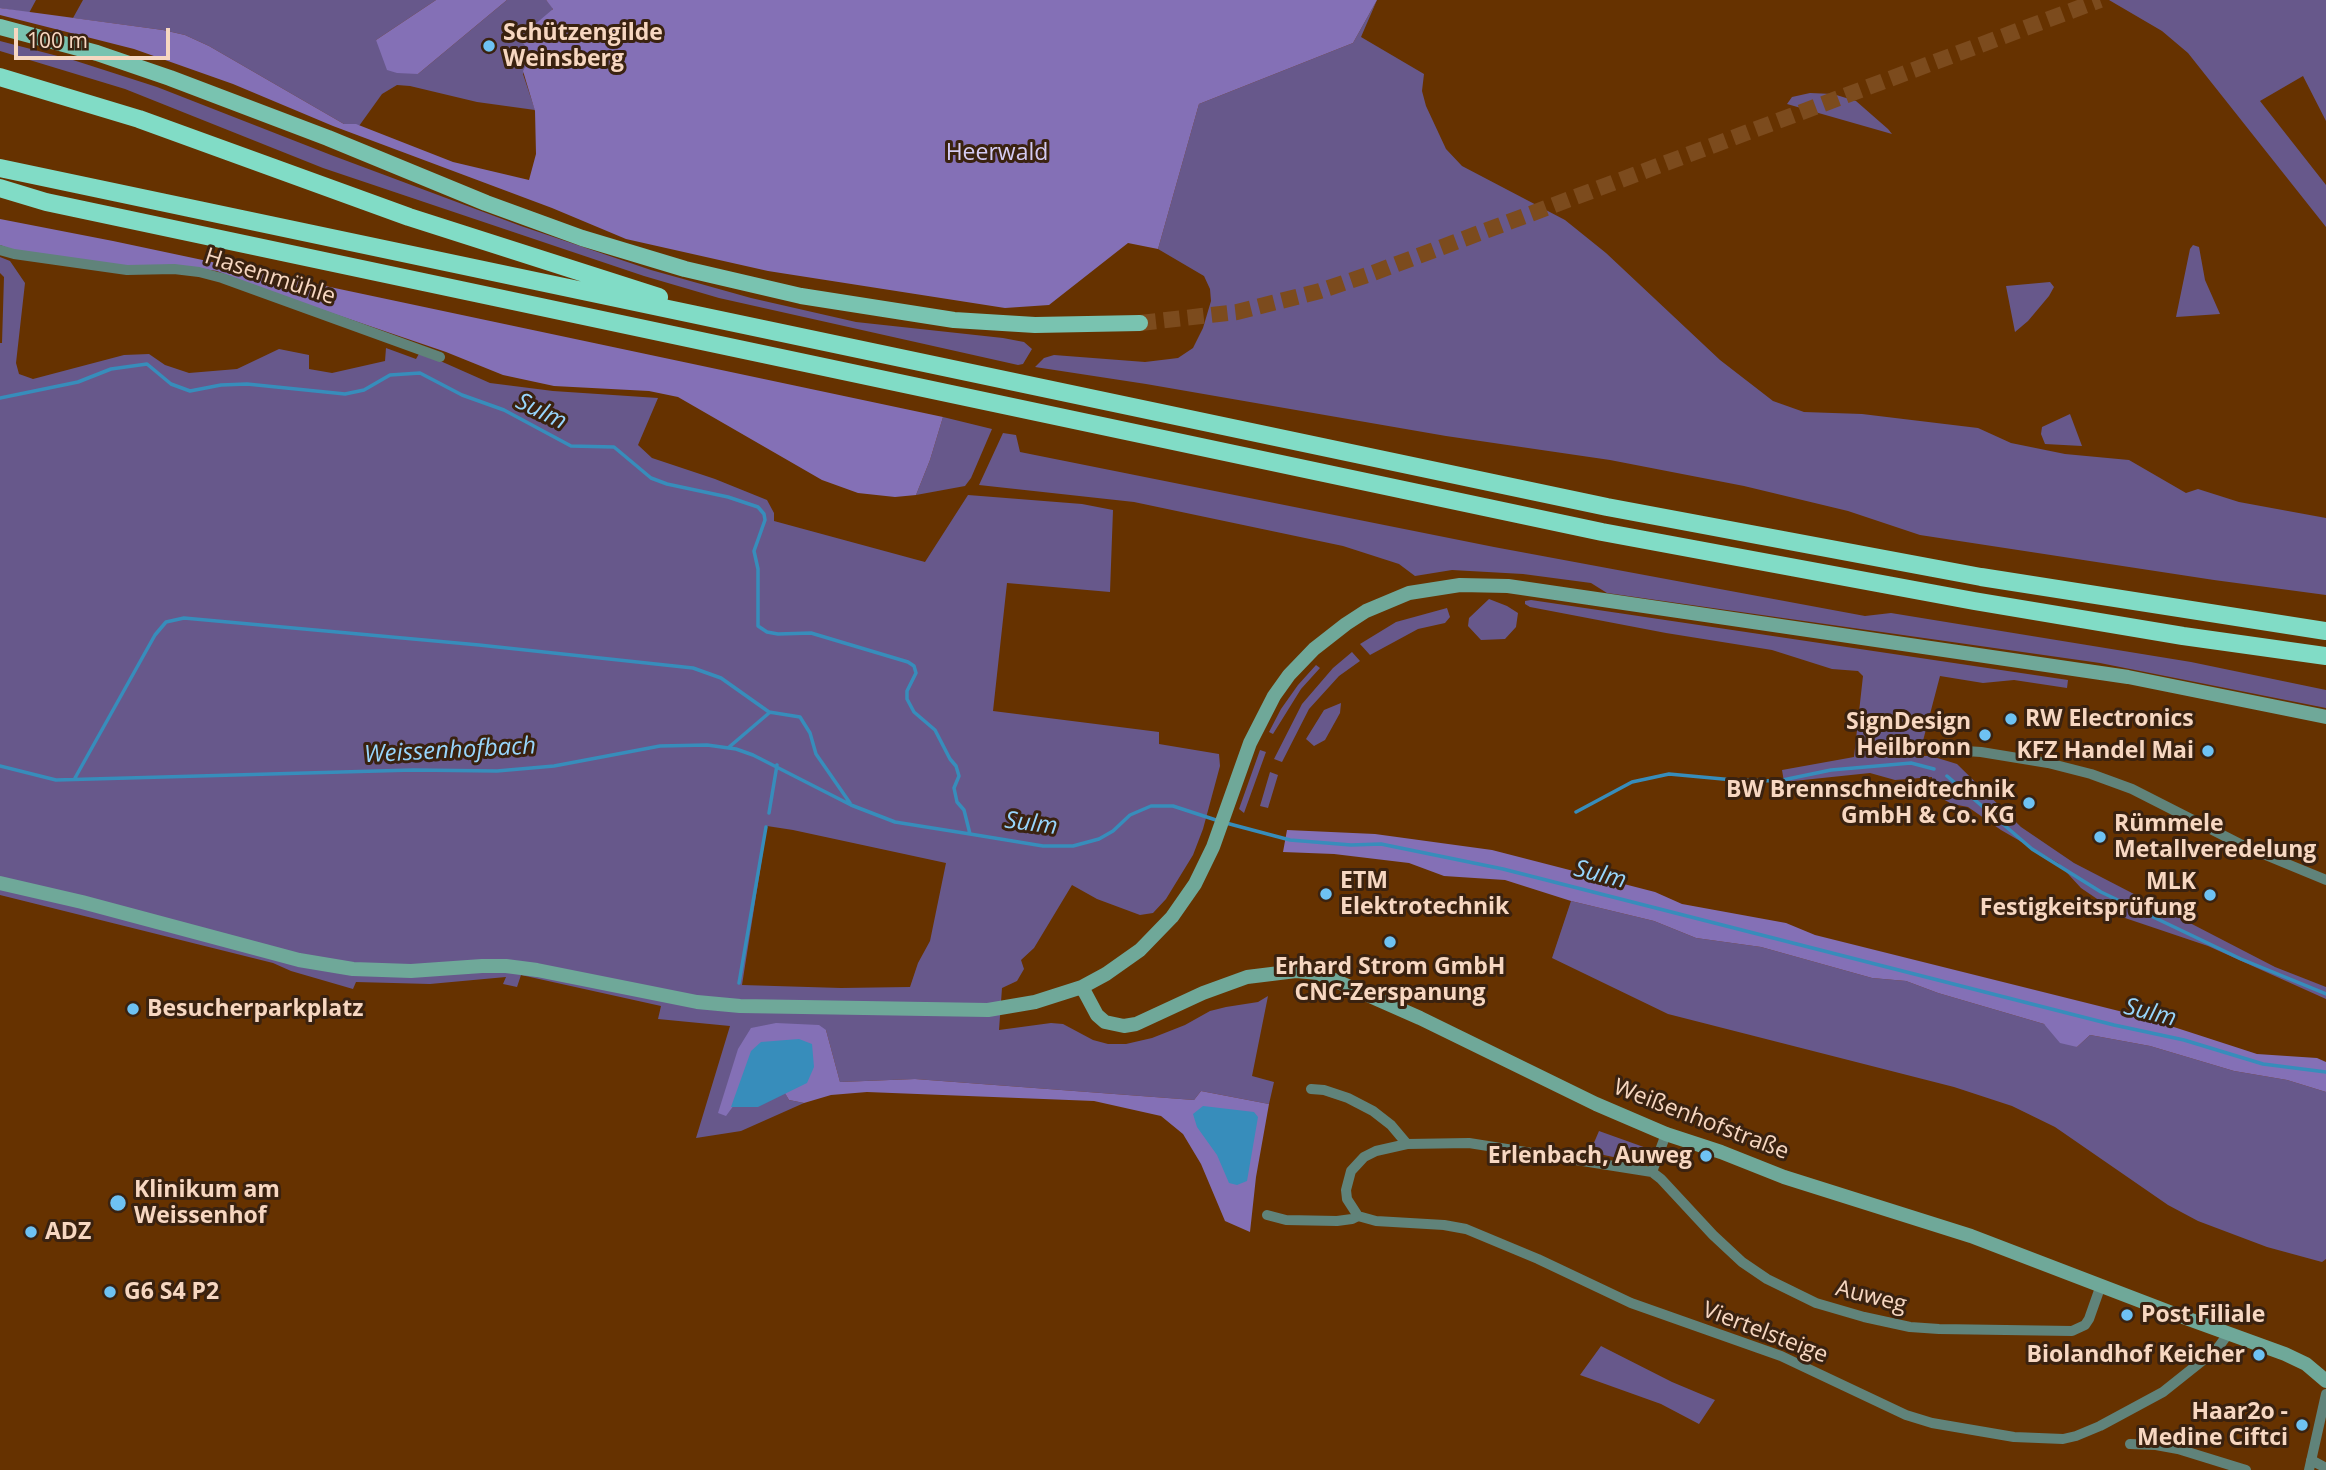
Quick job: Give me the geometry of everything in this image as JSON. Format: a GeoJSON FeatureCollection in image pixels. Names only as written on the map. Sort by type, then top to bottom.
{"type":"FeatureCollection","features":[{"type":"Feature","properties":{"kind":"highway"},"geometry":{"type":"LineString","coordinates":[[0,77],[139,119],[376,206],[721,319]]}},
{"type":"Feature","properties":{"kind":"highway"},"geometry":{"type":"LineString","coordinates":[[0,168],[1607,507],[1980,578],[2326,631]]}},
{"type":"Feature","properties":{"kind":"highway"},"geometry":{"type":"LineString","coordinates":[[0,188],[46,202],[1734,558],[2000,606],[2326,656]]}},
{"type":"Feature","properties":{"kind":"highway"},"geometry":{"type":"LineString","coordinates":[[0,201],[46,202]]}},
{"type":"Feature","properties":{"kind":"main road"},"geometry":{"type":"LineString","coordinates":[[0,27],[97,53],[170,78],[486,203],[582,238],[685,269],[801,296],[954,320],[1035,325],[1140,323]]}},
{"type":"Feature","properties":{"kind":"street","name":"Hasenmühle"},"geometry":{"type":"LineString","coordinates":[[0,250],[127,270],[174,269],[199,272],[440,357]]}},
{"type":"Feature","properties":{"kind":"street"},"geometry":{"type":"LineString","coordinates":[[0,883],[299,960],[353,969],[411,971],[506,967],[537,970],[697,1002],[740,1006],[988,1010],[1035,1002],[1082,987],[1140,950],[1172,917],[1195,884],[1261,718],[1289,675],[1314,649],[1346,624],[1409,593],[1460,585],[1508,586],[2142,680],[2326,717]]}},
{"type":"Feature","properties":{"kind":"street"},"geometry":{"type":"LineString","coordinates":[[1934,752],[1981,752],[2048,763],[2091,774],[2132,789],[2246,847],[2326,880]]}},
{"type":"Feature","properties":{"kind":"street","name":"Weißenhofstraße"},"geometry":{"type":"LineString","coordinates":[[1082,987],[1097,1015],[1112,1025],[1124,1026],[1136,1024],[1214,988],[1247,977],[1280,972],[1318,973],[1666,1134],[1783,1177],[1971,1236],[2258,1343],[2298,1360],[2326,1381]]}},
{"type":"Feature","properties":{"kind":"street"},"geometry":{"type":"LineString","coordinates":[[1311,1089],[1324,1090],[1348,1098],[1373,1111],[1391,1125],[1408,1144]]}},
{"type":"Feature","properties":{"kind":"street"},"geometry":{"type":"LineString","coordinates":[[1358,1216],[1347,1199],[1347,1180],[1350,1171],[1364,1157],[1376,1152],[1408,1144],[1469,1143],[1652,1172],[1666,1134]]}},
{"type":"Feature","properties":{"kind":"street","name":"Auweg"},"geometry":{"type":"LineString","coordinates":[[1652,1172],[1713,1236],[1767,1279],[1816,1303],[1864,1317],[1909,1327],[2072,1331],[2085,1325],[2089,1319],[2101,1285]]}},
{"type":"Feature","properties":{"kind":"street","name":"Viertelsteige"},"geometry":{"type":"LineString","coordinates":[[1267,1215],[1286,1220],[1326,1221],[1345,1221],[1358,1216],[1376,1221],[1466,1229],[1486,1235],[1631,1303],[1781,1356],[1906,1415],[1932,1423],[2014,1437],[2063,1439],[2100,1426],[2174,1384],[2217,1349],[2228,1334]]}},
{"type":"Feature","properties":{"kind":"street"},"geometry":{"type":"LineString","coordinates":[[2326,1394],[2310,1465],[2326,1468]]}},
{"type":"Feature","properties":{"kind":"street"},"geometry":{"type":"LineString","coordinates":[[2130,1444],[2178,1449],[2246,1470]]}},
{"type":"Feature","properties":{"kind":"shaded area"},"geometry":{"type":"Polygon","coordinates":[[[0,0],[36,0],[29,13],[0,8],[0,0]]]}},
{"type":"Feature","properties":{"kind":"shaded area"},"geometry":{"type":"Polygon","coordinates":[[[83,0],[436,0],[376,40],[418,74],[507,0],[546,0],[553,8],[523,74],[535,110],[477,102],[397,85],[382,94],[359,126],[344,124],[209,46],[185,35],[73,18],[83,0]]]}},
{"type":"Feature","properties":{"kind":"shaded area"},"geometry":{"type":"Polygon","coordinates":[[[1377,0],[1361,37],[1424,74],[1422,91],[1426,106],[1446,149],[1462,166],[1565,220],[1606,253],[1720,360],[1773,401],[1804,412],[1862,414],[1978,428],[2011,443],[2065,454],[2129,460],[2186,493],[2198,489],[2239,502],[2326,518],[2326,595],[1920,535],[1848,511],[1744,486],[1610,460],[1446,436],[1035,367],[1044,358],[1054,355],[1145,362],[1178,358],[1193,348],[1203,328],[1211,301],[1210,289],[1204,276],[1158,249],[1199,104],[1353,43],[1377,0]]]}},
{"type":"Feature","properties":{"kind":"shaded area"},"geometry":{"type":"Polygon","coordinates":[[[2109,0],[2326,0],[2326,121],[2303,76],[2260,101],[2326,185],[2326,227],[2188,53],[2162,31],[2109,0]]]}},
{"type":"Feature","properties":{"kind":"shaded area"},"geometry":{"type":"Polygon","coordinates":[[[0,41],[73,60],[157,87],[521,226],[651,270],[751,298],[856,322],[1003,338],[1024,342],[1032,349],[1023,364],[1018,365],[719,298],[644,276],[323,168],[125,89],[0,51],[0,41]]]}},
{"type":"Feature","properties":{"kind":"shaded area"},"geometry":{"type":"Polygon","coordinates":[[[1810,93],[1833,94],[1856,101],[1892,134],[1787,104],[1792,97],[1810,93]]]}},
{"type":"Feature","properties":{"kind":"shaded area"},"geometry":{"type":"Polygon","coordinates":[[[2193,245],[2199,247],[2205,280],[2220,314],[2176,317],[2193,245]]]}},
{"type":"Feature","properties":{"kind":"shaded area"},"geometry":{"type":"Polygon","coordinates":[[[0,257],[10,261],[25,283],[16,363],[19,374],[33,379],[124,355],[149,354],[165,365],[189,373],[237,369],[279,349],[309,355],[309,369],[332,373],[385,361],[386,348],[416,359],[420,352],[490,383],[553,391],[658,398],[638,445],[652,458],[767,500],[774,513],[774,521],[925,562],[968,495],[1082,504],[1113,510],[1110,592],[1007,583],[993,711],[1159,732],[1159,744],[1219,754],[1220,766],[1193,855],[1166,899],[1153,913],[1140,915],[1097,899],[1072,885],[1034,948],[1021,960],[1024,969],[1017,981],[1002,988],[999,1030],[1051,1023],[1063,1024],[1093,1040],[1108,1044],[1126,1044],[1152,1038],[1185,1025],[1210,1011],[1258,1002],[1268,996],[1252,1076],[1274,1082],[1269,1104],[1201,1091],[1194,1100],[915,1079],[840,1082],[826,1030],[763,1053],[789,1100],[804,1103],[741,1131],[696,1138],[730,1026],[658,1019],[661,1006],[521,975],[517,987],[503,984],[506,977],[430,984],[356,982],[353,989],[273,963],[0,895],[0,343],[4,277],[0,273],[0,257]],[[767,826],[742,985],[910,987],[918,963],[930,941],[946,863],[767,826]]]}},
{"type":"Feature","properties":{"kind":"shaded area"},"geometry":{"type":"Polygon","coordinates":[[[2050,282],[2054,287],[2049,296],[2015,332],[2006,286],[2050,282]]]}},
{"type":"Feature","properties":{"kind":"shaded area"},"geometry":{"type":"Polygon","coordinates":[[[2070,414],[2082,446],[2045,444],[2041,434],[2042,427],[2070,414]]]}},
{"type":"Feature","properties":{"kind":"shaded area"},"geometry":{"type":"Polygon","coordinates":[[[943,417],[992,429],[965,486],[916,495],[930,460],[943,417]]]}},
{"type":"Feature","properties":{"kind":"shaded area"},"geometry":{"type":"Polygon","coordinates":[[[1003,433],[1016,435],[1020,452],[1494,547],[1865,616],[1891,613],[2191,662],[2326,690],[2326,708],[2100,663],[1607,593],[1591,583],[1523,574],[1452,570],[1415,576],[1399,564],[1343,546],[1134,502],[979,485],[1003,433]]]}},
{"type":"Feature","properties":{"kind":"shaded area"},"geometry":{"type":"Polygon","coordinates":[[[1489,599],[1518,613],[1516,627],[1505,639],[1481,640],[1468,626],[1469,618],[1489,599]]]}},
{"type":"Feature","properties":{"kind":"shaded area"},"geometry":{"type":"Polygon","coordinates":[[[1525,601],[2068,680],[2067,688],[2014,680],[1983,683],[1940,676],[1919,756],[1931,756],[1957,764],[2021,827],[2074,863],[2275,967],[2326,987],[2326,999],[2208,946],[2125,918],[2081,888],[2058,863],[1968,807],[1952,804],[1930,792],[1932,777],[1895,780],[1870,773],[1784,782],[1782,770],[1854,757],[1863,676],[1858,671],[1832,669],[1772,650],[1666,633],[1525,604],[1525,601]]]}},
{"type":"Feature","properties":{"kind":"shaded area"},"geometry":{"type":"Polygon","coordinates":[[[1447,608],[1450,617],[1445,623],[1418,629],[1370,655],[1360,644],[1396,622],[1447,608]]]}},
{"type":"Feature","properties":{"kind":"shaded area"},"geometry":{"type":"Polygon","coordinates":[[[1352,652],[1360,661],[1339,676],[1309,709],[1282,762],[1274,759],[1302,704],[1333,668],[1352,652]]]}},
{"type":"Feature","properties":{"kind":"shaded area"},"geometry":{"type":"Polygon","coordinates":[[[1316,665],[1320,668],[1301,689],[1273,734],[1269,732],[1281,709],[1316,665]]]}},
{"type":"Feature","properties":{"kind":"shaded area"},"geometry":{"type":"Polygon","coordinates":[[[1341,703],[1340,713],[1325,740],[1314,746],[1306,739],[1324,710],[1341,703]]]}},
{"type":"Feature","properties":{"kind":"shaded area"},"geometry":{"type":"Polygon","coordinates":[[[1260,750],[1266,752],[1244,813],[1239,809],[1260,750]]]}},
{"type":"Feature","properties":{"kind":"shaded area"},"geometry":{"type":"Polygon","coordinates":[[[1270,772],[1278,775],[1268,808],[1260,806],[1270,772]]]}},
{"type":"Feature","properties":{"kind":"shaded area"},"geometry":{"type":"Polygon","coordinates":[[[1571,901],[1654,921],[1696,938],[1761,947],[1872,978],[1906,981],[2044,1024],[2077,1047],[2090,1035],[2150,1046],[2234,1071],[2287,1080],[2326,1092],[2326,1259],[2322,1262],[2267,1247],[2198,1221],[2168,1205],[2055,1127],[2012,1106],[1954,1087],[1668,1014],[1552,958],[1571,901]]]}},
{"type":"Feature","properties":{"kind":"shaded area"},"geometry":{"type":"Polygon","coordinates":[[[1599,1131],[1652,1150],[1647,1161],[1641,1163],[1590,1152],[1599,1131]]]}},
{"type":"Feature","properties":{"kind":"shaded area"},"geometry":{"type":"Polygon","coordinates":[[[1601,1346],[1672,1382],[1715,1400],[1699,1424],[1661,1404],[1580,1375],[1601,1346]]]}},
{"type":"Feature","properties":{"kind":"green space"},"geometry":{"type":"Polygon","coordinates":[[[436,0],[507,0],[418,74],[387,70],[376,40],[436,0]]]}},
{"type":"Feature","properties":{"kind":"green space","name":"Heerwald"},"geometry":{"type":"Polygon","coordinates":[[[546,0],[1377,0],[1353,43],[1199,104],[1158,249],[1128,243],[1049,305],[1005,308],[768,271],[626,239],[552,208],[333,126],[233,84],[134,49],[0,15],[0,8],[185,35],[209,46],[344,124],[356,124],[453,162],[529,180],[536,154],[535,111],[523,71],[532,54],[519,38],[553,9],[546,0]]]}},
{"type":"Feature","properties":{"kind":"green space"},"geometry":{"type":"Polygon","coordinates":[[[0,219],[943,417],[916,495],[895,497],[858,493],[822,480],[678,397],[649,391],[554,386],[503,375],[446,352],[264,290],[217,271],[126,266],[16,251],[0,245],[0,219]]]}},
{"type":"Feature","properties":{"kind":"green space"},"geometry":{"type":"Polygon","coordinates":[[[1287,830],[1375,834],[1492,850],[1655,892],[1682,904],[1786,923],[1815,935],[2143,1017],[2257,1054],[2317,1058],[2326,1062],[2326,1092],[2287,1080],[2234,1071],[2150,1046],[2090,1035],[2077,1047],[2060,1043],[2044,1024],[1906,981],[1872,978],[1761,947],[1696,938],[1654,921],[1571,901],[1505,880],[1444,876],[1409,863],[1334,854],[1283,852],[1287,830]]]}},
{"type":"Feature","properties":{"kind":"green space"},"geometry":{"type":"Polygon","coordinates":[[[776,1023],[819,1025],[826,1030],[840,1082],[915,1079],[1194,1100],[1201,1091],[1269,1104],[1256,1177],[1250,1232],[1225,1221],[1201,1164],[1183,1134],[1161,1116],[1094,1101],[867,1092],[831,1095],[804,1103],[789,1100],[779,1083],[734,1105],[726,1116],[718,1113],[738,1049],[751,1028],[776,1023]]]}},
{"type":"Feature","properties":{"kind":"water"},"geometry":{"type":"Polygon","coordinates":[[[799,1039],[812,1044],[814,1067],[807,1083],[758,1107],[731,1107],[751,1051],[761,1042],[799,1039]]]}},
{"type":"Feature","properties":{"kind":"water"},"geometry":{"type":"Polygon","coordinates":[[[1203,1106],[1254,1112],[1258,1117],[1247,1181],[1237,1185],[1229,1183],[1217,1155],[1197,1127],[1193,1114],[1203,1106]]]}},
{"type":"Feature","properties":{"kind":"waterway","name":"Sulm"},"geometry":{"type":"LineString","coordinates":[[0,398],[78,382],[111,369],[147,364],[171,384],[190,391],[221,385],[247,384],[345,394],[364,390],[390,375],[420,373],[462,395],[504,410],[571,446],[614,447],[651,478],[758,507],[765,520],[754,551],[758,569],[758,626],[767,632],[778,634],[811,633],[914,666],[916,673],[907,691],[907,699],[914,712],[935,730],[956,766],[959,776],[954,788],[957,802],[964,810],[970,834],[1043,846],[1073,846],[1099,839],[1113,831],[1130,815],[1151,806],[1173,806],[1219,821]]}},
{"type":"Feature","properties":{"kind":"waterway"},"geometry":{"type":"LineString","coordinates":[[75,778],[155,635],[166,622],[184,618],[693,668],[721,678],[769,712],[800,717],[810,733],[816,754],[850,803]]}},
{"type":"Feature","properties":{"kind":"waterway"},"geometry":{"type":"LineString","coordinates":[[728,748],[769,713]]}},
{"type":"Feature","properties":{"kind":"waterway","name":"Weissenhofbach"},"geometry":{"type":"LineString","coordinates":[[0,766],[56,780],[413,770],[497,771],[554,766],[660,746],[707,745],[736,749],[753,755],[851,805],[895,822],[970,834]]}},
{"type":"Feature","properties":{"kind":"waterway"},"geometry":{"type":"LineString","coordinates":[[1576,812],[1632,782],[1669,774],[1778,781],[1831,770],[1911,763],[1934,769]]}},
{"type":"Feature","properties":{"kind":"waterway"},"geometry":{"type":"LineString","coordinates":[[769,813],[777,765]]}},
{"type":"Feature","properties":{"kind":"waterway"},"geometry":{"type":"LineString","coordinates":[[1947,776],[2032,849],[2101,892],[2241,959],[2326,994]]}},
{"type":"Feature","properties":{"kind":"waterway","name":"Sulm"},"geometry":{"type":"LineString","coordinates":[[1226,823],[1290,840],[1351,845],[1381,844],[1503,869],[2114,1025],[2184,1040],[2263,1064],[2326,1072]]}},
{"type":"Feature","properties":{"kind":"waterway"},"geometry":{"type":"LineString","coordinates":[[739,983],[766,827]]}},
{"type":"Feature","properties":{"kind":"tunnel"},"geometry":{"type":"LineString","coordinates":[[1140,323],[1237,312],[1320,291],[2100,0]]}},
{"type":"Feature","properties":{"kind":"place","name":"Schützengilde Weinsberg"},"geometry":{"type":"Point","coordinates":[489,46]}},
{"type":"Feature","properties":{"kind":"place","name":"RW Electronics"},"geometry":{"type":"Point","coordinates":[2011,719]}},
{"type":"Feature","properties":{"kind":"place","name":"SignDesign Heilbronn"},"geometry":{"type":"Point","coordinates":[1985,735]}},
{"type":"Feature","properties":{"kind":"place","name":"KFZ Handel Mai"},"geometry":{"type":"Point","coordinates":[2208,751]}},
{"type":"Feature","properties":{"kind":"place","name":"BW Brennschneidtechnik GmbH & Co. KG"},"geometry":{"type":"Point","coordinates":[2029,803]}},
{"type":"Feature","properties":{"kind":"place","name":"Rümmele Metallveredelung"},"geometry":{"type":"Point","coordinates":[2100,837]}},
{"type":"Feature","properties":{"kind":"place","name":"ETM Elektrotechnik"},"geometry":{"type":"Point","coordinates":[1326,894]}},
{"type":"Feature","properties":{"kind":"place","name":"MLK Festigkeitsprüfung"},"geometry":{"type":"Point","coordinates":[2210,895]}},
{"type":"Feature","properties":{"kind":"place","name":"Erhard Strom GmbH CNC-Zerspanung"},"geometry":{"type":"Point","coordinates":[1390,942]}},
{"type":"Feature","properties":{"kind":"place","name":"Besucherparkplatz"},"geometry":{"type":"Point","coordinates":[133,1009]}},
{"type":"Feature","properties":{"kind":"place","name":"Erlenbach, Auweg"},"geometry":{"type":"Point","coordinates":[1706,1156]}},
{"type":"Feature","properties":{"kind":"place","name":"Klinikum am Weissenhof"},"geometry":{"type":"Point","coordinates":[118,1203]}},
{"type":"Feature","properties":{"kind":"place","name":"ADZ"},"geometry":{"type":"Point","coordinates":[31,1232]}},
{"type":"Feature","properties":{"kind":"place","name":"G6 S4 P2"},"geometry":{"type":"Point","coordinates":[110,1292]}},
{"type":"Feature","properties":{"kind":"place","name":"Post Filiale"},"geometry":{"type":"Point","coordinates":[2127,1315]}},
{"type":"Feature","properties":{"kind":"place","name":"Biolandhof Keicher"},"geometry":{"type":"Point","coordinates":[2259,1355]}},
{"type":"Feature","properties":{"kind":"place","name":"Haar2o - Medine Ciftci"},"geometry":{"type":"Point","coordinates":[2302,1425]}}]}
